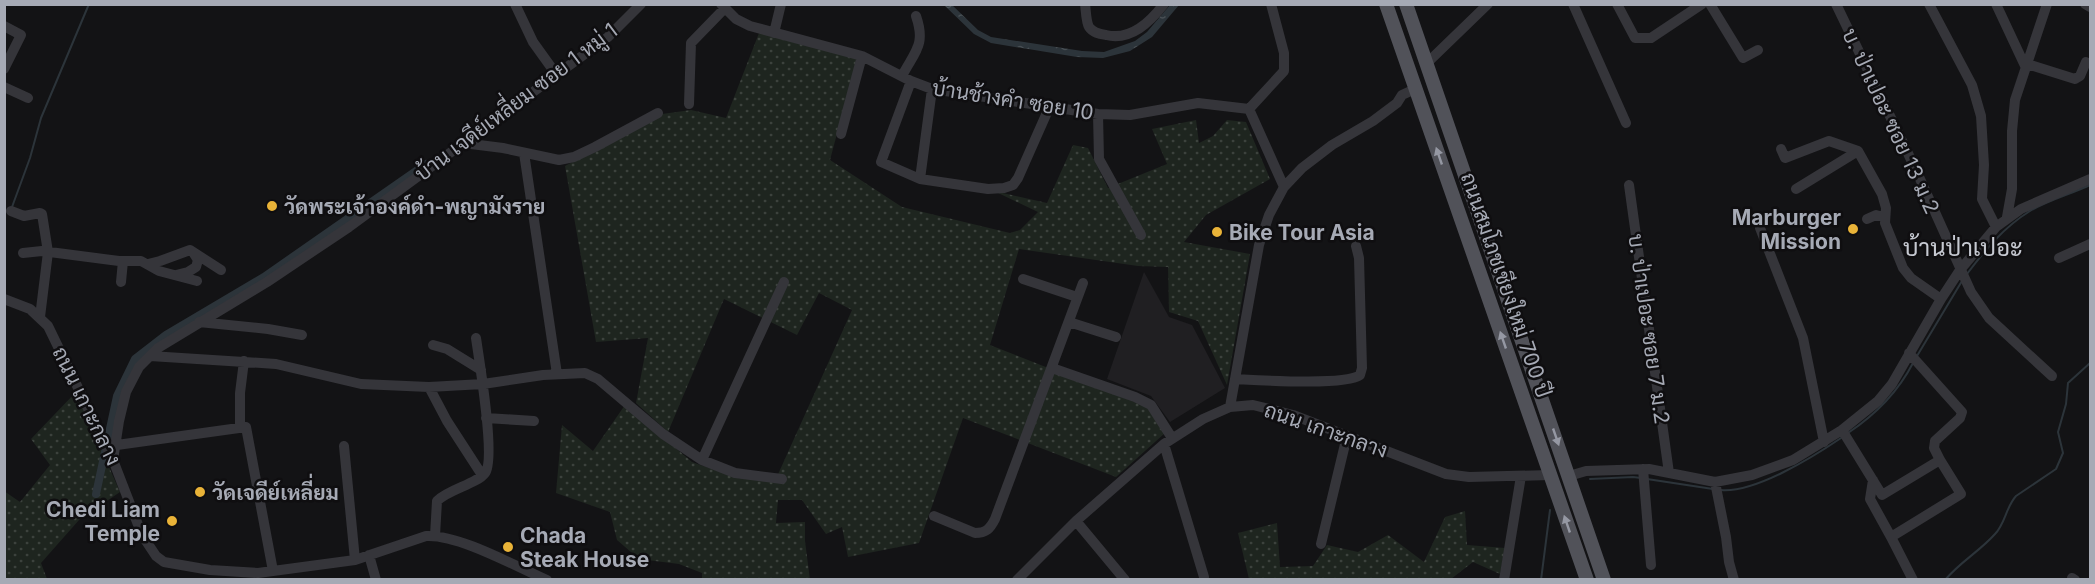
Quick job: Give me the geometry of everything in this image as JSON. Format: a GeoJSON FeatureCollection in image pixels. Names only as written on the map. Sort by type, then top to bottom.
{"type":"FeatureCollection","features":[{"type":"Feature","properties":{"kind":"main road","name":"ถนนสมโภชเชียงใหม่ 700 ปี"},"geometry":{"type":"LineString","coordinates":[[1386,4],[1587,579]]}},
{"type":"Feature","properties":{"kind":"main road","name":"ถนนสมโภชเชียงใหม่ 700 ปี"},"geometry":{"type":"LineString","coordinates":[[1406,4],[1604,579]]}},
{"type":"Feature","properties":{"kind":"street"},"geometry":{"type":"LineString","coordinates":[[515,4],[533,42],[555,71]]}},
{"type":"Feature","properties":{"kind":"street","name":"บ้าน เจดีย์เหลี่ยม ซอย 1 หมู่ 1"},"geometry":{"type":"LineString","coordinates":[[114,460],[119,421],[126,392],[139,367],[150,356],[199,322],[267,282],[349,227],[463,143],[555,71],[608,37],[642,4]]}},
{"type":"Feature","properties":{"kind":"street"},"geometry":{"type":"LineString","coordinates":[[774,33],[781,4]]}},
{"type":"Feature","properties":{"kind":"street"},"geometry":{"type":"LineString","coordinates":[[1085,4],[1088,26],[1094,32],[1114,37],[1128,34],[1144,26],[1164,4]]}},
{"type":"Feature","properties":{"kind":"street"},"geometry":{"type":"LineString","coordinates":[[1271,4],[1284,53],[1284,71],[1249,109],[1284,187]]}},
{"type":"Feature","properties":{"kind":"street"},"geometry":{"type":"LineString","coordinates":[[1426,64],[1488,4]]}},
{"type":"Feature","properties":{"kind":"street"},"geometry":{"type":"LineString","coordinates":[[1573,4],[1626,123]]}},
{"type":"Feature","properties":{"kind":"street"},"geometry":{"type":"LineString","coordinates":[[1617,4],[1635,38],[1651,38],[1702,4]]}},
{"type":"Feature","properties":{"kind":"street"},"geometry":{"type":"LineString","coordinates":[[1710,4],[1743,58],[1758,50]]}},
{"type":"Feature","properties":{"kind":"street","name":"บ. ป่าเปอะ ซอย 13 ม.2"},"geometry":{"type":"LineString","coordinates":[[1836,4],[1916,170],[1963,276],[1989,318],[2052,376]]}},
{"type":"Feature","properties":{"kind":"street"},"geometry":{"type":"LineString","coordinates":[[1929,4],[1972,85],[1981,116],[1984,165],[1982,199],[1996,227]]}},
{"type":"Feature","properties":{"kind":"street"},"geometry":{"type":"LineString","coordinates":[[1996,4],[2026,66]]}},
{"type":"Feature","properties":{"kind":"street"},"geometry":{"type":"LineString","coordinates":[[2007,218],[2012,189],[2012,131],[2015,100],[2047,4]]}},
{"type":"Feature","properties":{"kind":"street"},"geometry":{"type":"LineString","coordinates":[[2085,4],[2091,7]]}},
{"type":"Feature","properties":{"kind":"street"},"geometry":{"type":"LineString","coordinates":[[689,104],[691,43],[723,7]]}},
{"type":"Feature","properties":{"kind":"street","name":"บ้านช้างคำ ซอย 10"},"geometry":{"type":"LineString","coordinates":[[723,7],[736,19],[750,26],[862,56],[932,89],[1098,114],[1130,116],[1198,104],[1249,109]]}},
{"type":"Feature","properties":{"kind":"street"},"geometry":{"type":"LineString","coordinates":[[916,16],[922,32],[921,42],[906,78],[881,162],[920,179],[988,189],[1004,188],[1013,185],[1018,178],[1049,108]]}},
{"type":"Feature","properties":{"kind":"street"},"geometry":{"type":"LineString","coordinates":[[4,26],[21,35],[4,69]]}},
{"type":"Feature","properties":{"kind":"street"},"geometry":{"type":"LineString","coordinates":[[841,134],[862,56]]}},
{"type":"Feature","properties":{"kind":"street"},"geometry":{"type":"LineString","coordinates":[[2026,66],[2075,78],[2080,76],[2085,62]]}},
{"type":"Feature","properties":{"kind":"street"},"geometry":{"type":"LineString","coordinates":[[4,87],[28,98]]}},
{"type":"Feature","properties":{"kind":"street"},"geometry":{"type":"LineString","coordinates":[[920,179],[932,89]]}},
{"type":"Feature","properties":{"kind":"street"},"geometry":{"type":"LineString","coordinates":[[1230,407],[1260,239],[1269,215],[1284,187],[1307,163],[1373,121],[1397,103],[1402,95],[1415,89]]}},
{"type":"Feature","properties":{"kind":"street"},"geometry":{"type":"LineString","coordinates":[[463,143],[503,148],[559,160],[574,157],[658,113]]}},
{"type":"Feature","properties":{"kind":"street"},"geometry":{"type":"LineString","coordinates":[[1098,114],[1099,159],[1141,236]]}},
{"type":"Feature","properties":{"kind":"street"},"geometry":{"type":"LineString","coordinates":[[1781,149],[1785,158],[1829,141],[1858,151],[1882,194],[1886,208],[1884,217],[1904,268],[1911,278],[1941,299]]}},
{"type":"Feature","properties":{"kind":"street"},"geometry":{"type":"LineString","coordinates":[[1796,189],[1858,151]]}},
{"type":"Feature","properties":{"kind":"street"},"geometry":{"type":"LineString","coordinates":[[524,153],[557,374]]}},
{"type":"Feature","properties":{"kind":"street"},"geometry":{"type":"LineString","coordinates":[[1569,476],[1586,471],[1643,469],[1669,473],[1715,487],[1793,460],[1845,433],[1878,401],[1913,357],[1941,299],[1963,276],[1996,227],[2021,208],[2091,179]]}},
{"type":"Feature","properties":{"kind":"street","name":"บ. ป่าเปอะ ซอย 7 ม.2"},"geometry":{"type":"LineString","coordinates":[[1629,185],[1669,473]]}},
{"type":"Feature","properties":{"kind":"street"},"geometry":{"type":"LineString","coordinates":[[11,211],[24,216],[42,213],[48,252],[40,317]]}},
{"type":"Feature","properties":{"kind":"street"},"geometry":{"type":"LineString","coordinates":[[1867,219],[1876,215],[1884,217]]}},
{"type":"Feature","properties":{"kind":"street"},"geometry":{"type":"LineString","coordinates":[[1760,228],[1803,338],[1824,442]]}},
{"type":"Feature","properties":{"kind":"street"},"geometry":{"type":"LineString","coordinates":[[2059,258],[2091,244]]}},
{"type":"Feature","properties":{"kind":"street"},"geometry":{"type":"LineString","coordinates":[[1235,379],[1284,382],[1355,379],[1360,375],[1362,369],[1359,258],[1356,246]]}},
{"type":"Feature","properties":{"kind":"street"},"geometry":{"type":"LineString","coordinates":[[148,264],[190,250],[221,270]]}},
{"type":"Feature","properties":{"kind":"street"},"geometry":{"type":"LineString","coordinates":[[23,253],[48,252],[141,261],[159,271],[196,280]]}},
{"type":"Feature","properties":{"kind":"street"},"geometry":{"type":"LineString","coordinates":[[176,275],[196,267],[198,260],[192,252]]}},
{"type":"Feature","properties":{"kind":"street"},"geometry":{"type":"LineString","coordinates":[[121,282],[123,261]]}},
{"type":"Feature","properties":{"kind":"street"},"geometry":{"type":"LineString","coordinates":[[1023,279],[1077,297]]}},
{"type":"Feature","properties":{"kind":"street"},"geometry":{"type":"LineString","coordinates":[[702,460],[784,282]]}},
{"type":"Feature","properties":{"kind":"street"},"geometry":{"type":"LineString","coordinates":[[934,516],[975,533],[990,529],[1083,283]]}},
{"type":"Feature","properties":{"kind":"street","name":"ถนน เกาะกลาง"},"geometry":{"type":"LineString","coordinates":[[4,299],[30,309],[40,317],[60,349],[114,460],[142,535],[156,556],[164,562],[259,576],[273,571],[355,560],[426,536],[435,536],[455,540],[547,579]]}},
{"type":"Feature","properties":{"kind":"street"},"geometry":{"type":"LineString","coordinates":[[199,322],[302,335]]}},
{"type":"Feature","properties":{"kind":"street"},"geometry":{"type":"LineString","coordinates":[[1068,322],[1116,337]]}},
{"type":"Feature","properties":{"kind":"street"},"geometry":{"type":"LineString","coordinates":[[435,536],[437,501],[483,476],[488,467],[483,384],[476,338]]}},
{"type":"Feature","properties":{"kind":"street"},"geometry":{"type":"LineString","coordinates":[[434,345],[447,349],[481,370]]}},
{"type":"Feature","properties":{"kind":"street"},"geometry":{"type":"LineString","coordinates":[[150,356],[276,364],[361,384],[429,387],[483,384],[557,374],[585,373],[598,380],[663,434],[702,460],[735,473],[782,479]]}},
{"type":"Feature","properties":{"kind":"street"},"geometry":{"type":"LineString","coordinates":[[1891,537],[1961,494],[1934,448],[1935,441],[1962,415],[1913,357]]}},
{"type":"Feature","properties":{"kind":"street"},"geometry":{"type":"LineString","coordinates":[[244,361],[240,393],[243,427],[273,571]]}},
{"type":"Feature","properties":{"kind":"street"},"geometry":{"type":"LineString","coordinates":[[1052,368],[1151,405],[1168,441],[1204,577]]}},
{"type":"Feature","properties":{"kind":"street"},"geometry":{"type":"LineString","coordinates":[[429,387],[447,421],[483,476]]}},
{"type":"Feature","properties":{"kind":"street","name":"ถนน เกาะกลาง"},"geometry":{"type":"LineString","coordinates":[[1017,579],[1076,521],[1168,441],[1203,419],[1230,407],[1253,405],[1293,416],[1446,474],[1469,477],[1550,475]]}},
{"type":"Feature","properties":{"kind":"street"},"geometry":{"type":"LineString","coordinates":[[486,418],[534,421]]}},
{"type":"Feature","properties":{"kind":"street"},"geometry":{"type":"LineString","coordinates":[[117,445],[243,427]]}},
{"type":"Feature","properties":{"kind":"street"},"geometry":{"type":"LineString","coordinates":[[1845,433],[1882,495],[1940,460]]}},
{"type":"Feature","properties":{"kind":"street"},"geometry":{"type":"LineString","coordinates":[[1322,544],[1347,436]]}},
{"type":"Feature","properties":{"kind":"street"},"geometry":{"type":"LineString","coordinates":[[344,446],[355,560]]}},
{"type":"Feature","properties":{"kind":"street"},"geometry":{"type":"LineString","coordinates":[[1643,469],[1651,565]]}},
{"type":"Feature","properties":{"kind":"street"},"geometry":{"type":"LineString","coordinates":[[1505,576],[1521,476]]}},
{"type":"Feature","properties":{"kind":"street"},"geometry":{"type":"LineString","coordinates":[[1873,480],[1870,499],[1913,579]]}},
{"type":"Feature","properties":{"kind":"street"},"geometry":{"type":"LineString","coordinates":[[1715,487],[1734,579]]}},
{"type":"Feature","properties":{"kind":"street"},"geometry":{"type":"LineString","coordinates":[[1076,521],[1125,579]]}},
{"type":"Feature","properties":{"kind":"street"},"geometry":{"type":"LineString","coordinates":[[369,555],[376,579]]}},
{"type":"Feature","properties":{"kind":"shaded area"},"geometry":{"type":"Polygon","coordinates":[[[759,33],[857,58],[830,160],[902,207],[1010,233],[1020,230],[1038,212],[994,191],[1047,203],[1073,145],[1088,148],[1108,188],[1167,164],[1152,129],[1196,120],[1199,143],[1213,136],[1227,120],[1246,122],[1270,179],[1206,215],[1184,242],[1250,254],[1227,385],[1198,321],[1169,312],[1168,267],[1138,266],[1019,249],[990,345],[1147,407],[1165,433],[1116,477],[963,418],[919,543],[848,557],[842,527],[826,534],[802,500],[778,500],[776,523],[805,522],[810,580],[702,579],[702,573],[679,564],[639,559],[617,540],[610,512],[556,493],[562,425],[593,451],[625,405],[692,462],[737,478],[775,481],[852,310],[819,293],[797,335],[724,299],[668,432],[636,403],[648,338],[596,342],[565,166],[662,114],[691,110],[726,118],[759,33]]]}},
{"type":"Feature","properties":{"kind":"shaded area"},"geometry":{"type":"Polygon","coordinates":[[[1144,272],[1169,317],[1192,325],[1225,388],[1170,422],[1151,396],[1107,379],[1144,272]]]}},
{"type":"Feature","properties":{"kind":"shaded area"},"geometry":{"type":"Polygon","coordinates":[[[76,392],[120,492],[79,520],[41,563],[47,579],[5,579],[4,491],[20,502],[50,465],[31,439],[76,392]]]}},
{"type":"Feature","properties":{"kind":"shaded area"},"geometry":{"type":"Polygon","coordinates":[[[1465,511],[1467,545],[1505,548],[1500,574],[1473,562],[1451,579],[1249,579],[1238,533],[1277,523],[1280,567],[1313,566],[1327,545],[1358,552],[1388,535],[1424,562],[1445,517],[1465,511]]]}},
{"type":"Feature","properties":{"kind":"water"},"geometry":{"type":"Polygon","coordinates":[[[944,5],[952,5],[978,30],[991,37],[1082,51],[1104,52],[1135,41],[1147,32],[1170,5],[1179,5],[1152,37],[1130,51],[1103,58],[1077,57],[991,43],[974,34],[944,5]]]}},
{"type":"Feature","properties":{"kind":"waterway"},"geometry":{"type":"LineString","coordinates":[[12,207],[30,158],[41,118],[89,4]]}},
{"type":"Feature","properties":{"kind":"waterway"},"geometry":{"type":"LineString","coordinates":[[96,494],[117,396],[135,359],[166,335],[264,277],[426,164]]}},
{"type":"Feature","properties":{"kind":"waterway"},"geometry":{"type":"LineString","coordinates":[[1967,274],[1996,240],[2021,217],[2044,204],[2090,185]]}},
{"type":"Feature","properties":{"kind":"waterway"},"geometry":{"type":"LineString","coordinates":[[1917,356],[1962,281]]}},
{"type":"Feature","properties":{"kind":"waterway"},"geometry":{"type":"LineString","coordinates":[[1848,433],[1885,402],[1913,363]]}},
{"type":"Feature","properties":{"kind":"waterway"},"geometry":{"type":"LineString","coordinates":[[1945,580],[1995,534],[2016,496],[2056,469],[2063,453],[2058,432],[2066,404],[2068,383],[2090,363]]}},
{"type":"Feature","properties":{"kind":"waterway"},"geometry":{"type":"LineString","coordinates":[[1721,490],[1750,486],[1767,480],[1800,464],[1841,438]]}},
{"type":"Feature","properties":{"kind":"waterway"},"geometry":{"type":"LineString","coordinates":[[1590,479],[1641,478]]}},
{"type":"Feature","properties":{"kind":"waterway"},"geometry":{"type":"LineString","coordinates":[[1647,479],[1713,489]]}},
{"type":"Feature","properties":{"kind":"waterway"},"geometry":{"type":"LineString","coordinates":[[1541,580],[1550,510]]}},
{"type":"Feature","properties":{"kind":"place","name":"วัดพระเจ้าองค์ดำ-พญามังราย"},"geometry":{"type":"Point","coordinates":[272,206]}},
{"type":"Feature","properties":{"kind":"place","name":"Marburger Mission"},"geometry":{"type":"Point","coordinates":[1853,229]}},
{"type":"Feature","properties":{"kind":"place","name":"Bike Tour Asia"},"geometry":{"type":"Point","coordinates":[1217,232]}},
{"type":"Feature","properties":{"kind":"place","name":"วัดเจดีย์เหลี่ยม"},"geometry":{"type":"Point","coordinates":[200,492]}},
{"type":"Feature","properties":{"kind":"place","name":"Chedi Liam Temple"},"geometry":{"type":"Point","coordinates":[172,521]}},
{"type":"Feature","properties":{"kind":"place","name":"Chada Steak House"},"geometry":{"type":"Point","coordinates":[508,547]}},
{"type":"Feature","properties":{"kind":"district","name":"บ้านป่าเปอะ"},"geometry":{"type":"Point","coordinates":[1963,247]}}]}
